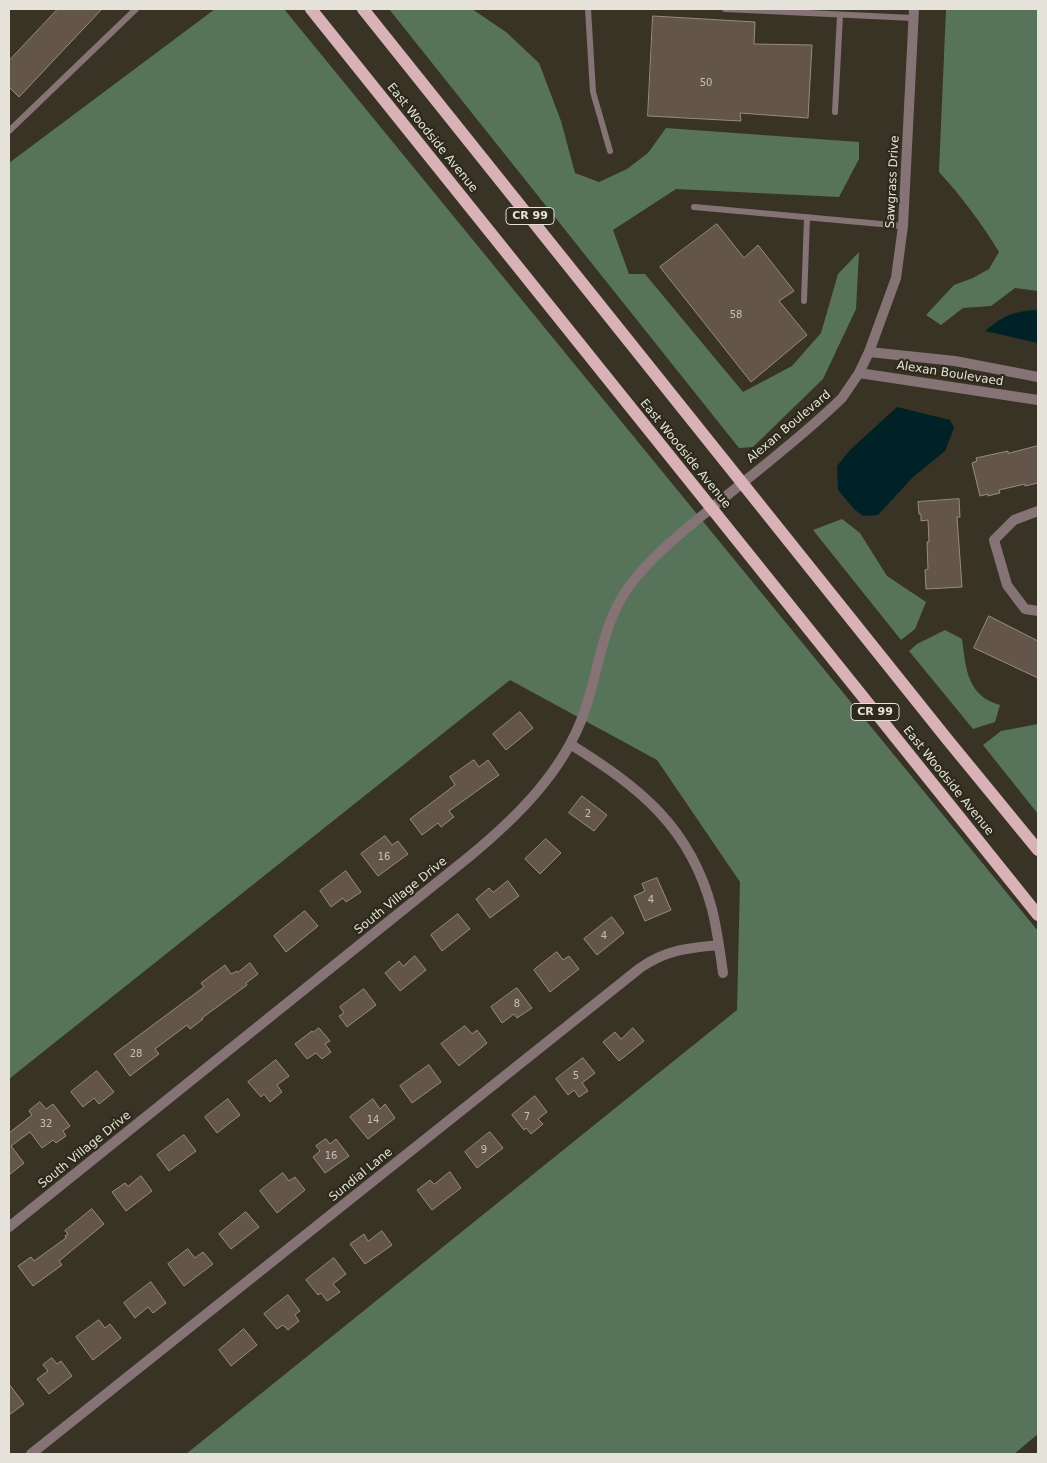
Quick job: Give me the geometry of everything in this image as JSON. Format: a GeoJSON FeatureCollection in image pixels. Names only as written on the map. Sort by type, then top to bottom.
{"type":"FeatureCollection","features":[{"type":"Feature","properties":{"kind":"main road","name":"East Woodside Avenue"},"geometry":{"type":"LineString","coordinates":[[311,9],[1038,915]]}},
{"type":"Feature","properties":{"kind":"main road","name":"East Woodside Avenue"},"geometry":{"type":"LineString","coordinates":[[363,9],[1038,850]]}},
{"type":"Feature","properties":{"kind":"street","name":"Sawgrass Drive"},"geometry":{"type":"LineString","coordinates":[[869,352],[896,278],[904,226],[913,14]]}},
{"type":"Feature","properties":{"kind":"street","name":"Alexan Boulevard"},"geometry":{"type":"LineString","coordinates":[[711,508],[832,408],[842,398],[859,373],[869,352]]}},
{"type":"Feature","properties":{"kind":"street","name":"Alexan Boulevaed"},"geometry":{"type":"LineString","coordinates":[[869,352],[955,361],[1038,377]]}},
{"type":"Feature","properties":{"kind":"street","name":"Alexan Boulevaed"},"geometry":{"type":"LineString","coordinates":[[859,373],[1038,400]]}},
{"type":"Feature","properties":{"kind":"street","name":"South Village Drive"},"geometry":{"type":"LineString","coordinates":[[9,1227],[493,837],[524,808],[570,744],[584,713],[604,640],[614,614],[628,587],[659,552],[711,508]]}},
{"type":"Feature","properties":{"kind":"street"},"geometry":{"type":"LineString","coordinates":[[1038,511],[1014,520],[994,540],[1007,585],[1025,609],[1038,611]]}},
{"type":"Feature","properties":{"kind":"street"},"geometry":{"type":"LineString","coordinates":[[570,744],[627,781],[664,816],[681,840],[704,884],[712,909],[723,972]]}},
{"type":"Feature","properties":{"kind":"street","name":"Sundial Lane"},"geometry":{"type":"LineString","coordinates":[[31,1454],[640,968],[668,953],[719,945]]}},
{"type":"Feature","properties":{"kind":"lane"},"geometry":{"type":"LineString","coordinates":[[9,130],[136,9]]}},
{"type":"Feature","properties":{"kind":"lane"},"geometry":{"type":"LineString","coordinates":[[588,9],[594,92],[610,151]]}},
{"type":"Feature","properties":{"kind":"lane"},"geometry":{"type":"LineString","coordinates":[[725,9],[840,15],[913,14]]}},
{"type":"Feature","properties":{"kind":"lane"},"geometry":{"type":"LineString","coordinates":[[835,112],[840,15]]}},
{"type":"Feature","properties":{"kind":"lane"},"geometry":{"type":"LineString","coordinates":[[694,207],[904,226]]}},
{"type":"Feature","properties":{"kind":"lane"},"geometry":{"type":"LineString","coordinates":[[804,300],[807,217]]}},
{"type":"Feature","properties":{"kind":"green space"},"geometry":{"type":"Polygon","coordinates":[[[215,9],[284,9],[1038,931],[1038,1434],[1014,1454],[186,1454],[737,1010],[740,882],[657,760],[510,680],[9,1079],[9,163],[215,9]]]}},
{"type":"Feature","properties":{"kind":"green space"},"geometry":{"type":"Polygon","coordinates":[[[389,9],[472,9],[506,32],[539,63],[561,121],[575,173],[599,182],[627,169],[648,153],[666,128],[859,142],[859,159],[839,197],[676,189],[613,230],[629,274],[645,274],[743,392],[792,366],[821,333],[838,274],[859,252],[856,309],[823,379],[753,447],[739,448],[389,9]]]}},
{"type":"Feature","properties":{"kind":"green space"},"geometry":{"type":"Polygon","coordinates":[[[946,9],[1038,9],[1038,291],[1015,288],[991,306],[963,308],[941,325],[926,315],[954,285],[973,278],[989,269],[999,252],[956,191],[939,172],[946,9]]]}},
{"type":"Feature","properties":{"kind":"green space"},"geometry":{"type":"Polygon","coordinates":[[[842,519],[860,533],[887,576],[926,602],[915,629],[901,640],[813,530],[842,519]]]}},
{"type":"Feature","properties":{"kind":"green space"},"geometry":{"type":"Polygon","coordinates":[[[945,630],[962,639],[967,671],[975,688],[989,701],[1000,705],[995,722],[973,729],[909,651],[917,644],[945,630]]]}},
{"type":"Feature","properties":{"kind":"green space"},"geometry":{"type":"Polygon","coordinates":[[[1038,724],[1038,814],[983,745],[1001,731],[1038,724]]]}},
{"type":"Feature","properties":{"kind":"water"},"geometry":{"type":"Polygon","coordinates":[[[1034,310],[1038,311],[1038,343],[985,331],[1007,316],[1034,310]]]}},
{"type":"Feature","properties":{"kind":"water"},"geometry":{"type":"Polygon","coordinates":[[[897,407],[950,420],[954,428],[945,451],[912,478],[878,515],[863,516],[854,509],[838,490],[837,466],[850,450],[897,407]]]}},
{"type":"Feature","properties":{"kind":"building"},"geometry":{"type":"Polygon","coordinates":[[[58,9],[102,9],[19,97],[9,87],[9,61],[58,9]]]}},
{"type":"Feature","properties":{"kind":"building"},"geometry":{"type":"Polygon","coordinates":[[[653,16],[755,22],[754,44],[812,45],[808,118],[740,113],[741,121],[648,116],[653,16]]]}},
{"type":"Feature","properties":{"kind":"building"},"geometry":{"type":"Polygon","coordinates":[[[717,224],[744,258],[758,245],[794,291],[779,301],[807,335],[751,382],[660,267],[717,224]]]}},
{"type":"Feature","properties":{"kind":"building"},"geometry":{"type":"Polygon","coordinates":[[[1038,446],[1038,483],[1025,486],[1025,484],[999,490],[1000,493],[980,496],[972,463],[977,461],[976,458],[1038,446]]]}},
{"type":"Feature","properties":{"kind":"building"},"geometry":{"type":"Polygon","coordinates":[[[959,499],[960,517],[957,517],[962,587],[926,589],[925,570],[928,569],[927,542],[929,542],[928,520],[921,521],[918,502],[959,499]]]}},
{"type":"Feature","properties":{"kind":"building"},"geometry":{"type":"Polygon","coordinates":[[[989,616],[1038,641],[1038,678],[974,648],[989,616]]]}},
{"type":"Feature","properties":{"kind":"building"},"geometry":{"type":"Polygon","coordinates":[[[520,712],[533,728],[506,750],[493,734],[520,712]]]}},
{"type":"Feature","properties":{"kind":"building"},"geometry":{"type":"Polygon","coordinates":[[[474,760],[479,767],[488,760],[499,775],[449,811],[454,817],[441,827],[438,823],[422,835],[410,819],[455,785],[450,777],[474,760]]]}},
{"type":"Feature","properties":{"kind":"building"},"geometry":{"type":"Polygon","coordinates":[[[582,796],[607,815],[594,831],[569,813],[582,796]]]}},
{"type":"Feature","properties":{"kind":"building"},"geometry":{"type":"Polygon","coordinates":[[[385,836],[392,845],[398,841],[408,854],[378,876],[361,854],[385,836]]]}},
{"type":"Feature","properties":{"kind":"building"},"geometry":{"type":"Polygon","coordinates":[[[546,839],[561,853],[540,874],[525,859],[546,839]]]}},
{"type":"Feature","properties":{"kind":"building"},"geometry":{"type":"Polygon","coordinates":[[[346,871],[361,892],[346,902],[343,898],[331,907],[320,891],[346,871]]]}},
{"type":"Feature","properties":{"kind":"building"},"geometry":{"type":"Polygon","coordinates":[[[657,878],[671,910],[645,921],[634,896],[645,891],[642,884],[657,878]]]}},
{"type":"Feature","properties":{"kind":"building"},"geometry":{"type":"Polygon","coordinates":[[[508,881],[519,896],[490,918],[476,899],[489,888],[493,892],[508,881]]]}},
{"type":"Feature","properties":{"kind":"building"},"geometry":{"type":"Polygon","coordinates":[[[305,911],[318,926],[286,952],[274,936],[305,911]]]}},
{"type":"Feature","properties":{"kind":"building"},"geometry":{"type":"Polygon","coordinates":[[[458,914],[470,929],[442,951],[431,935],[458,914]]]}},
{"type":"Feature","properties":{"kind":"building"},"geometry":{"type":"Polygon","coordinates":[[[612,917],[624,933],[597,955],[584,939],[612,917]]]}},
{"type":"Feature","properties":{"kind":"building"},"geometry":{"type":"Polygon","coordinates":[[[557,952],[563,960],[569,956],[579,969],[550,992],[534,970],[557,952]]]}},
{"type":"Feature","properties":{"kind":"building"},"geometry":{"type":"Polygon","coordinates":[[[415,956],[426,970],[400,991],[385,973],[399,961],[403,966],[415,956]]]}},
{"type":"Feature","properties":{"kind":"building"},"geometry":{"type":"Polygon","coordinates":[[[250,963],[258,974],[246,983],[247,985],[190,1029],[187,1025],[155,1049],[159,1054],[130,1076],[114,1054],[204,987],[201,983],[225,965],[231,974],[238,972],[250,963]]]}},
{"type":"Feature","properties":{"kind":"building"},"geometry":{"type":"Polygon","coordinates":[[[517,988],[532,1008],[517,1018],[514,1014],[502,1023],[491,1007],[517,988]]]}},
{"type":"Feature","properties":{"kind":"building"},"geometry":{"type":"Polygon","coordinates":[[[364,989],[376,1005],[347,1027],[339,1016],[344,1013],[340,1007],[364,989]]]}},
{"type":"Feature","properties":{"kind":"building"},"geometry":{"type":"Polygon","coordinates":[[[465,1026],[472,1034],[477,1030],[487,1043],[459,1066],[441,1044],[465,1026]]]}},
{"type":"Feature","properties":{"kind":"building"},"geometry":{"type":"Polygon","coordinates":[[[319,1028],[330,1041],[325,1044],[331,1052],[322,1059],[316,1053],[307,1059],[295,1044],[319,1028]]]}},
{"type":"Feature","properties":{"kind":"building"},"geometry":{"type":"Polygon","coordinates":[[[633,1028],[644,1041],[619,1061],[603,1042],[615,1032],[621,1039],[633,1028]]]}},
{"type":"Feature","properties":{"kind":"building"},"geometry":{"type":"Polygon","coordinates":[[[583,1058],[595,1073],[582,1083],[588,1091],[579,1097],[574,1090],[568,1095],[556,1079],[583,1058]]]}},
{"type":"Feature","properties":{"kind":"building"},"geometry":{"type":"Polygon","coordinates":[[[276,1060],[289,1076],[277,1085],[282,1092],[270,1102],[264,1094],[261,1097],[248,1082],[276,1060]]]}},
{"type":"Feature","properties":{"kind":"building"},"geometry":{"type":"Polygon","coordinates":[[[429,1065],[441,1082],[412,1103],[400,1086],[429,1065]]]}},
{"type":"Feature","properties":{"kind":"building"},"geometry":{"type":"Polygon","coordinates":[[[97,1071],[114,1092],[99,1104],[94,1098],[83,1107],[71,1092],[97,1071]]]}},
{"type":"Feature","properties":{"kind":"building"},"geometry":{"type":"Polygon","coordinates":[[[535,1096],[547,1112],[538,1119],[543,1124],[531,1134],[526,1128],[524,1130],[512,1115],[535,1096]]]}},
{"type":"Feature","properties":{"kind":"building"},"geometry":{"type":"Polygon","coordinates":[[[228,1099],[240,1115],[217,1133],[205,1117],[228,1099]]]}},
{"type":"Feature","properties":{"kind":"building"},"geometry":{"type":"Polygon","coordinates":[[[373,1099],[380,1109],[385,1104],[395,1118],[368,1139],[350,1117],[373,1099]]]}},
{"type":"Feature","properties":{"kind":"building"},"geometry":{"type":"Polygon","coordinates":[[[40,1102],[46,1109],[53,1104],[70,1126],[63,1131],[66,1136],[56,1143],[53,1140],[42,1148],[30,1132],[11,1146],[24,1163],[9,1175],[9,1133],[32,1115],[29,1111],[40,1102]]]}},
{"type":"Feature","properties":{"kind":"building"},"geometry":{"type":"Polygon","coordinates":[[[490,1132],[503,1148],[477,1168],[465,1152],[490,1132]]]}},
{"type":"Feature","properties":{"kind":"building"},"geometry":{"type":"Polygon","coordinates":[[[184,1135],[196,1151],[169,1171],[157,1155],[184,1135]]]}},
{"type":"Feature","properties":{"kind":"building"},"geometry":{"type":"Polygon","coordinates":[[[326,1139],[330,1144],[336,1139],[349,1156],[325,1173],[313,1157],[320,1151],[316,1146],[326,1139]]]}},
{"type":"Feature","properties":{"kind":"building"},"geometry":{"type":"Polygon","coordinates":[[[450,1172],[461,1188],[432,1210],[417,1190],[430,1180],[434,1184],[450,1172]]]}},
{"type":"Feature","properties":{"kind":"building"},"geometry":{"type":"Polygon","coordinates":[[[283,1173],[289,1181],[295,1177],[305,1190],[277,1213],[260,1191],[283,1173]]]}},
{"type":"Feature","properties":{"kind":"building"},"geometry":{"type":"Polygon","coordinates":[[[141,1176],[152,1191],[126,1211],[112,1192],[125,1183],[128,1186],[141,1176]]]}},
{"type":"Feature","properties":{"kind":"building"},"geometry":{"type":"Polygon","coordinates":[[[92,1209],[104,1224],[59,1261],[62,1265],[33,1286],[18,1266],[31,1257],[34,1261],[66,1238],[65,1236],[68,1234],[65,1231],[92,1209]]]}},
{"type":"Feature","properties":{"kind":"building"},"geometry":{"type":"Polygon","coordinates":[[[246,1212],[259,1227],[231,1249],[219,1234],[246,1212]]]}},
{"type":"Feature","properties":{"kind":"building"},"geometry":{"type":"Polygon","coordinates":[[[382,1231],[392,1245],[365,1264],[350,1244],[364,1234],[368,1241],[382,1231]]]}},
{"type":"Feature","properties":{"kind":"building"},"geometry":{"type":"Polygon","coordinates":[[[188,1249],[195,1258],[203,1252],[213,1264],[184,1286],[168,1264],[188,1249]]]}},
{"type":"Feature","properties":{"kind":"building"},"geometry":{"type":"Polygon","coordinates":[[[334,1258],[346,1274],[333,1284],[340,1292],[327,1301],[321,1293],[318,1295],[306,1280],[334,1258]]]}},
{"type":"Feature","properties":{"kind":"building"},"geometry":{"type":"Polygon","coordinates":[[[151,1282],[166,1303],[153,1313],[148,1307],[135,1318],[124,1303],[151,1282]]]}},
{"type":"Feature","properties":{"kind":"building"},"geometry":{"type":"Polygon","coordinates":[[[288,1295],[300,1311],[295,1315],[299,1321],[288,1330],[283,1325],[277,1329],[264,1314],[288,1295]]]}},
{"type":"Feature","properties":{"kind":"building"},"geometry":{"type":"Polygon","coordinates":[[[99,1320],[105,1328],[110,1324],[121,1338],[93,1360],[76,1337],[99,1320]]]}},
{"type":"Feature","properties":{"kind":"building"},"geometry":{"type":"Polygon","coordinates":[[[244,1329],[257,1345],[231,1366],[219,1350],[244,1329]]]}},
{"type":"Feature","properties":{"kind":"building"},"geometry":{"type":"Polygon","coordinates":[[[52,1358],[57,1364],[61,1361],[72,1376],[49,1394],[37,1379],[48,1371],[43,1365],[52,1358]]]}},
{"type":"Feature","properties":{"kind":"building"},"geometry":{"type":"Polygon","coordinates":[[[9,1384],[24,1404],[9,1415],[9,1384]]]}}]}
